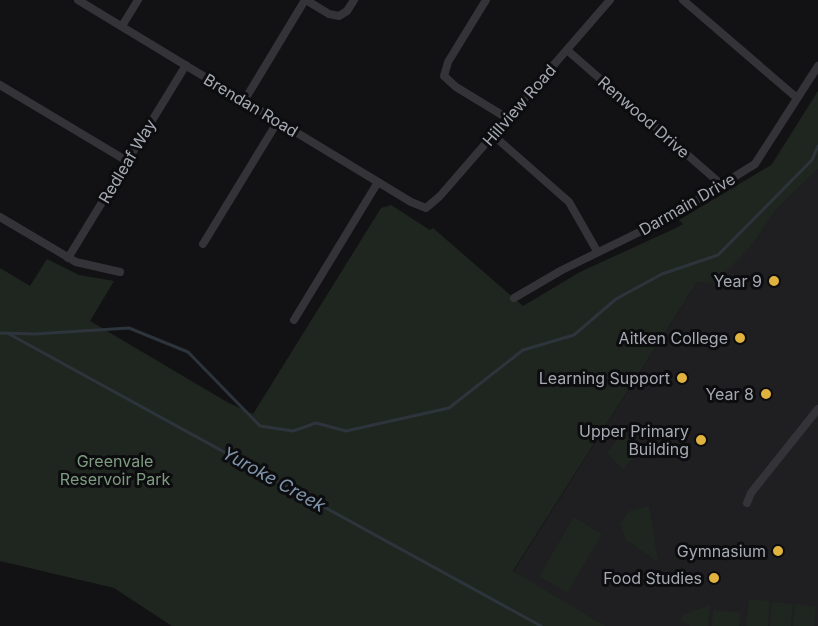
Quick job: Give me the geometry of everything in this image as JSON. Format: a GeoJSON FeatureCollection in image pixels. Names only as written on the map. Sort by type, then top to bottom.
{"type":"FeatureCollection","features":[{"type":"Feature","properties":{"kind":"street","name":"Brendan Road"},"geometry":{"type":"LineString","coordinates":[[78,0],[416,205],[426,208]]}},
{"type":"Feature","properties":{"kind":"street"},"geometry":{"type":"LineString","coordinates":[[122,26],[138,0]]}},
{"type":"Feature","properties":{"kind":"street"},"geometry":{"type":"LineString","coordinates":[[244,101],[306,0],[330,14],[339,16],[347,11],[354,0]]}},
{"type":"Feature","properties":{"kind":"street"},"geometry":{"type":"LineString","coordinates":[[486,0],[443,73],[448,81],[507,118]]}},
{"type":"Feature","properties":{"kind":"street","name":"Hillview Road"},"geometry":{"type":"LineString","coordinates":[[426,208],[436,201],[610,0]]}},
{"type":"Feature","properties":{"kind":"street"},"geometry":{"type":"LineString","coordinates":[[683,0],[797,98]]}},
{"type":"Feature","properties":{"kind":"street","name":"Renwood Drive"},"geometry":{"type":"LineString","coordinates":[[567,50],[722,185]]}},
{"type":"Feature","properties":{"kind":"street","name":"Redleaf Way"},"geometry":{"type":"LineString","coordinates":[[68,258],[186,65]]}},
{"type":"Feature","properties":{"kind":"street","name":"Darmain Drive"},"geometry":{"type":"LineString","coordinates":[[514,298],[597,251],[668,218],[756,164],[818,66]]}},
{"type":"Feature","properties":{"kind":"street"},"geometry":{"type":"LineString","coordinates":[[0,85],[127,160]]}},
{"type":"Feature","properties":{"kind":"street"},"geometry":{"type":"LineString","coordinates":[[203,244],[278,122]]}},
{"type":"Feature","properties":{"kind":"street"},"geometry":{"type":"LineString","coordinates":[[493,135],[569,202],[597,251]]}},
{"type":"Feature","properties":{"kind":"street"},"geometry":{"type":"LineString","coordinates":[[294,320],[378,182]]}},
{"type":"Feature","properties":{"kind":"street"},"geometry":{"type":"LineString","coordinates":[[0,217],[68,258],[89,266],[120,272]]}},
{"type":"Feature","properties":{"kind":"street"},"geometry":{"type":"LineString","coordinates":[[747,503],[752,493],[818,409]]}},
{"type":"Feature","properties":{"kind":"shaded area","name":"Aitken College"},"geometry":{"type":"Polygon","coordinates":[[[818,91],[818,626],[606,626],[513,572],[818,91]]]}},
{"type":"Feature","properties":{"kind":"green space","name":"Greenvale Reservoir Park"},"geometry":{"type":"Polygon","coordinates":[[[818,91],[818,169],[776,209],[751,246],[714,283],[697,282],[513,571],[606,626],[172,626],[114,588],[0,561],[0,268],[30,286],[47,259],[79,275],[114,281],[90,321],[227,402],[253,414],[381,208],[391,205],[430,230],[433,228],[523,306],[580,272],[676,228],[683,224],[679,220],[773,164],[818,91]]]}},
{"type":"Feature","properties":{"kind":"green space"},"geometry":{"type":"Polygon","coordinates":[[[623,434],[640,450],[623,469],[606,453],[623,434]]]}},
{"type":"Feature","properties":{"kind":"green space"},"geometry":{"type":"Polygon","coordinates":[[[649,506],[658,562],[626,540],[620,524],[629,511],[649,506]]]}},
{"type":"Feature","properties":{"kind":"green space"},"geometry":{"type":"Polygon","coordinates":[[[574,517],[602,534],[567,593],[539,576],[574,517]]]}},
{"type":"Feature","properties":{"kind":"green space"},"geometry":{"type":"Polygon","coordinates":[[[749,599],[770,601],[768,626],[746,626],[749,599]]]}},
{"type":"Feature","properties":{"kind":"green space"},"geometry":{"type":"Polygon","coordinates":[[[772,602],[793,604],[791,626],[770,626],[772,602]]]}},
{"type":"Feature","properties":{"kind":"green space"},"geometry":{"type":"Polygon","coordinates":[[[795,604],[816,607],[814,626],[793,626],[795,604]]]}},
{"type":"Feature","properties":{"kind":"green space"},"geometry":{"type":"Polygon","coordinates":[[[710,605],[708,626],[690,626],[680,620],[684,614],[710,605]]]}},
{"type":"Feature","properties":{"kind":"green space"},"geometry":{"type":"Polygon","coordinates":[[[713,610],[740,613],[739,626],[712,626],[713,610]]]}},
{"type":"Feature","properties":{"kind":"waterway"},"geometry":{"type":"LineString","coordinates":[[0,333],[35,334],[129,328],[188,352],[260,426],[293,431],[316,423],[346,431],[449,408],[523,350],[574,335],[616,299],[662,274],[718,255],[812,160],[818,146]]}},
{"type":"Feature","properties":{"kind":"waterway","name":"Yuroke Creek"},"geometry":{"type":"LineString","coordinates":[[9,334],[541,626]]}},
{"type":"Feature","properties":{"kind":"place","name":"Year 9"},"geometry":{"type":"Point","coordinates":[774,281]}},
{"type":"Feature","properties":{"kind":"place","name":"Aitken College"},"geometry":{"type":"Point","coordinates":[740,338]}},
{"type":"Feature","properties":{"kind":"place","name":"Learning Support"},"geometry":{"type":"Point","coordinates":[682,378]}},
{"type":"Feature","properties":{"kind":"place","name":"Year 8"},"geometry":{"type":"Point","coordinates":[766,394]}},
{"type":"Feature","properties":{"kind":"place","name":"Upper Primary Building"},"geometry":{"type":"Point","coordinates":[701,440]}},
{"type":"Feature","properties":{"kind":"place","name":"Gymnasium"},"geometry":{"type":"Point","coordinates":[778,551]}},
{"type":"Feature","properties":{"kind":"place","name":"Food Studies"},"geometry":{"type":"Point","coordinates":[714,578]}}]}
